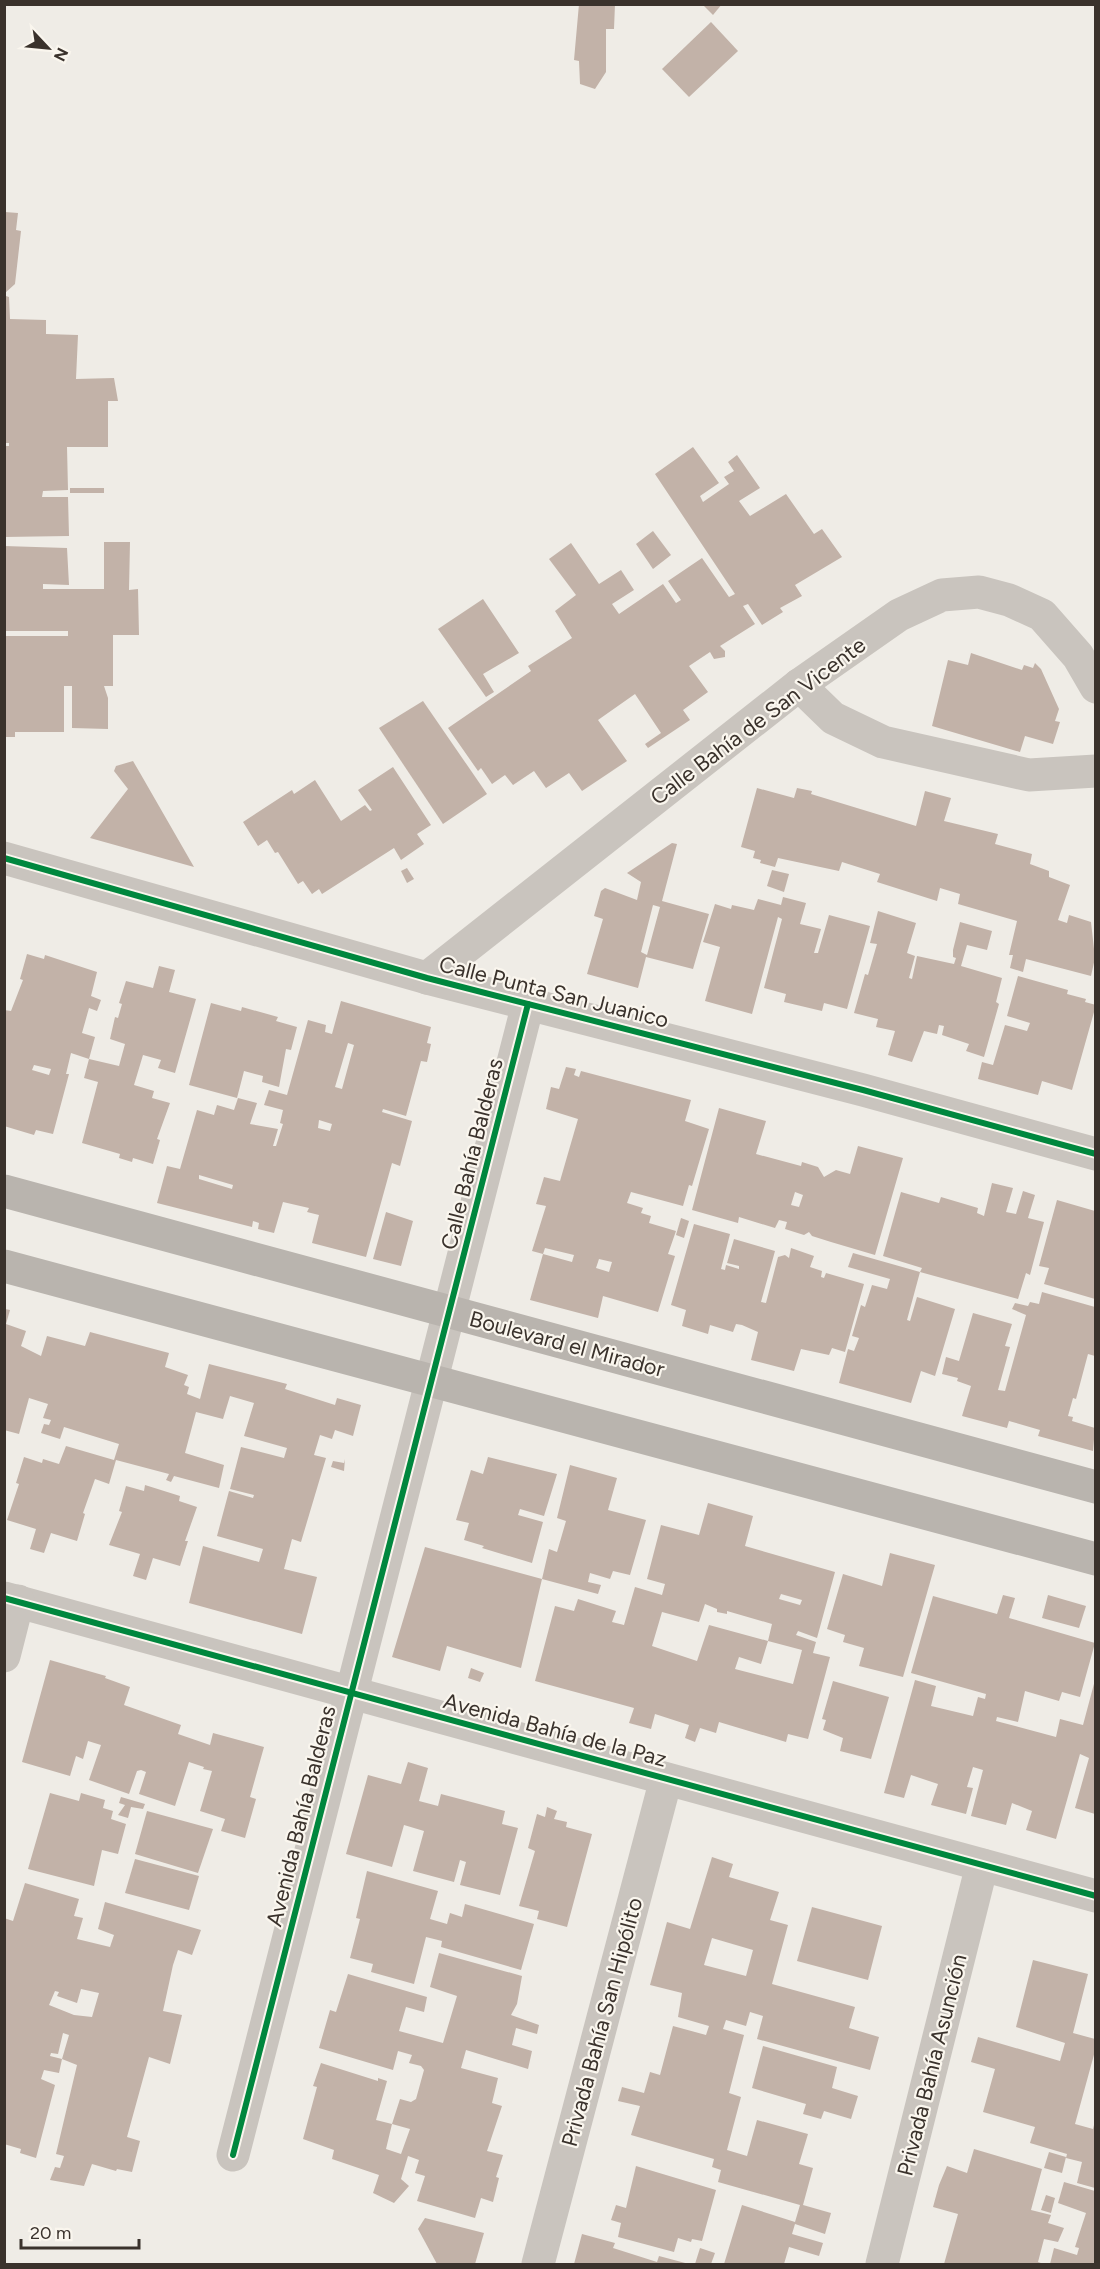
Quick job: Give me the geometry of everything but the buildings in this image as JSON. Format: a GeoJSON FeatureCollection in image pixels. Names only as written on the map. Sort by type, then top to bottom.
{"type":"FeatureCollection","features":[{"type":"Feature","properties":{"kind":"main road","name":"Boulevard el Mirador"},"geometry":{"type":"LineString","coordinates":[[4,1191],[1095,1487]]}},
{"type":"Feature","properties":{"kind":"main road"},"geometry":{"type":"LineString","coordinates":[[4,1266],[1095,1559]]}},
{"type":"Feature","properties":{"kind":"street","name":"Calle Bahía de San Vicente"},"geometry":{"type":"LineString","coordinates":[[427,978],[799,685],[899,615],[942,595],[980,592],[1009,600],[1042,615],[1078,656],[1095,687]]}},
{"type":"Feature","properties":{"kind":"street"},"geometry":{"type":"LineString","coordinates":[[799,685],[833,718],[883,742],[1029,775],[1095,771]]}},
{"type":"Feature","properties":{"kind":"street","name":"Calle Punta San Juanico"},"geometry":{"type":"LineString","coordinates":[[4,858],[427,978],[863,1090],[1095,1154]]}},
{"type":"Feature","properties":{"kind":"street","name":"Calle Bahía Balderas"},"geometry":{"type":"LineString","coordinates":[[432,1382],[528,1004]]}},
{"type":"Feature","properties":{"kind":"street","name":"Avenida Bahía Balderas"},"geometry":{"type":"LineString","coordinates":[[233,2155],[432,1382]]}},
{"type":"Feature","properties":{"kind":"street"},"geometry":{"type":"LineString","coordinates":[[4,1656],[11,1600]]}},
{"type":"Feature","properties":{"kind":"street","name":"Avenida Bahía de la Paz"},"geometry":{"type":"LineString","coordinates":[[11,1600],[1095,1896]]}},
{"type":"Feature","properties":{"kind":"street","name":"Privada Bahía San Hipólito"},"geometry":{"type":"LineString","coordinates":[[538,2265],[666,1779]]}},
{"type":"Feature","properties":{"kind":"street","name":"Privada Bahía Asunción"},"geometry":{"type":"LineString","coordinates":[[882,2265],[982,1865]]}},
{"type":"Feature","properties":{"kind":"cycle path"},"geometry":{"type":"LineString","coordinates":[[4,858],[427,978],[863,1090],[1096,1154]]}},
{"type":"Feature","properties":{"kind":"cycle path"},"geometry":{"type":"LineString","coordinates":[[233,2155],[528,1004]]}},
{"type":"Feature","properties":{"kind":"cycle path"},"geometry":{"type":"LineString","coordinates":[[4,1598],[1096,1896]]}}]}
